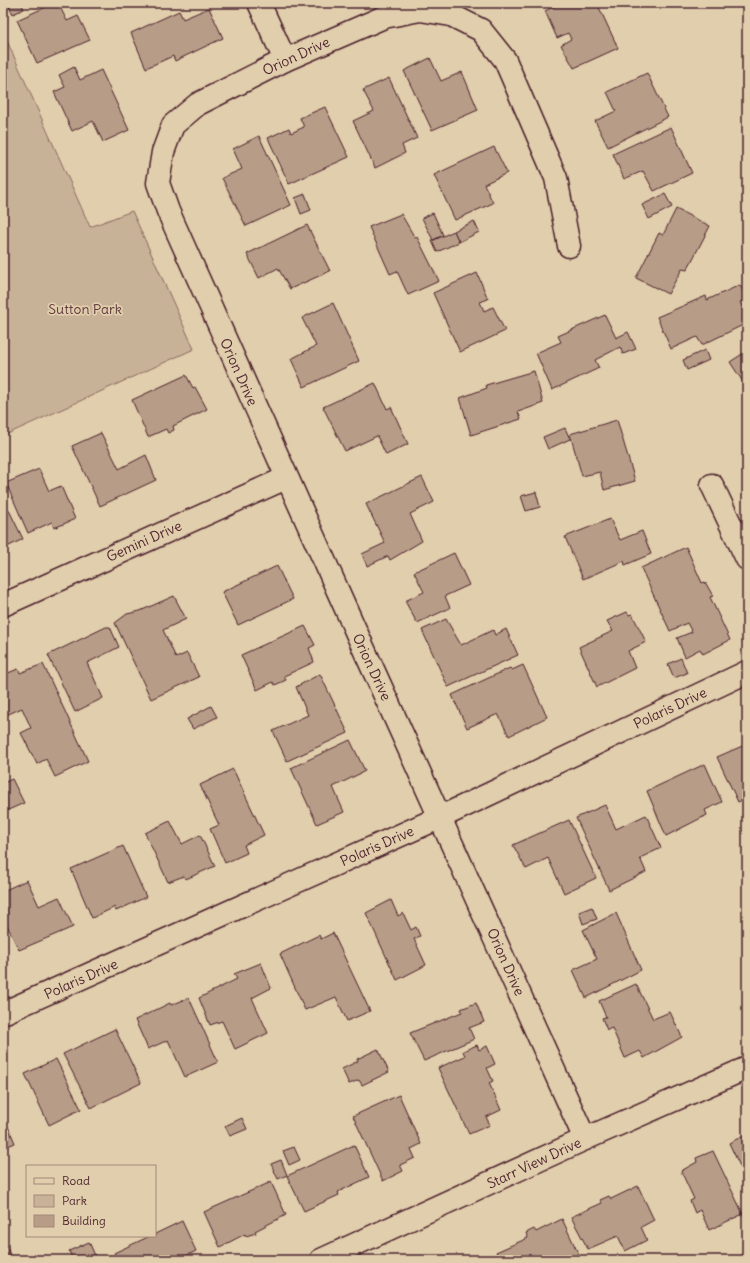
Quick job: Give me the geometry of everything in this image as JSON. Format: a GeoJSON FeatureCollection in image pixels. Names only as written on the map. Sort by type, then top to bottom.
{"type":"FeatureCollection","features":[{"type":"Feature","properties":{"kind":"street"},"geometry":{"type":"LineString","coordinates":[[259,3],[285,60]]}},
{"type":"Feature","properties":{"kind":"street","name":"Orion Drive"},"geometry":{"type":"LineString","coordinates":[[569,246],[556,178],[505,60],[481,30],[451,15],[420,10],[384,17],[285,60],[198,104],[173,125],[163,152],[158,183],[168,211],[286,478],[441,817],[585,1139]]}},
{"type":"Feature","properties":{"kind":"street","name":"Gemini Drive"},"geometry":{"type":"LineString","coordinates":[[3,605],[286,478]]}},
{"type":"Feature","properties":{"kind":"street"},"geometry":{"type":"LineString","coordinates":[[712,485],[747,559]]}},
{"type":"Feature","properties":{"kind":"street","name":"Polaris Drive"},"geometry":{"type":"LineString","coordinates":[[3,1013],[441,817],[747,672]]}},
{"type":"Feature","properties":{"kind":"street","name":"Starr View Drive"},"geometry":{"type":"LineString","coordinates":[[321,1260],[585,1139],[747,1068]]}},
{"type":"Feature","properties":{"kind":"green space","name":"Sutton Park"},"geometry":{"type":"Polygon","coordinates":[[[3,32],[90,227],[132,211],[194,349],[3,436],[3,32]]]}},
{"type":"Feature","properties":{"kind":"building"},"geometry":{"type":"Polygon","coordinates":[[[7,3],[21,3],[24,9],[13,14],[7,3]]]}},
{"type":"Feature","properties":{"kind":"building"},"geometry":{"type":"Polygon","coordinates":[[[58,3],[67,21],[78,16],[90,40],[37,63],[17,20],[58,3]]]}},
{"type":"Feature","properties":{"kind":"building"},"geometry":{"type":"Polygon","coordinates":[[[535,3],[544,3],[536,7],[535,3]]]}},
{"type":"Feature","properties":{"kind":"building"},"geometry":{"type":"Polygon","coordinates":[[[561,3],[597,3],[618,48],[574,68],[561,45],[571,39],[568,33],[557,38],[545,11],[561,3]]]}},
{"type":"Feature","properties":{"kind":"building"},"geometry":{"type":"Polygon","coordinates":[[[209,8],[223,38],[175,61],[173,56],[146,68],[131,33],[179,11],[183,19],[209,8]]]}},
{"type":"Feature","properties":{"kind":"building"},"geometry":{"type":"Polygon","coordinates":[[[430,58],[441,81],[462,72],[478,110],[432,130],[404,71],[430,58]]]}},
{"type":"Feature","properties":{"kind":"building"},"geometry":{"type":"Polygon","coordinates":[[[74,67],[80,80],[101,70],[129,130],[103,142],[93,121],[72,131],[54,92],[65,87],[59,75],[74,67]]]}},
{"type":"Feature","properties":{"kind":"building"},"geometry":{"type":"Polygon","coordinates":[[[647,73],[668,117],[608,147],[595,121],[616,111],[607,92],[647,73]]]}},
{"type":"Feature","properties":{"kind":"building"},"geometry":{"type":"Polygon","coordinates":[[[389,78],[417,138],[402,145],[405,153],[375,168],[353,121],[374,111],[363,90],[389,78]]]}},
{"type":"Feature","properties":{"kind":"building"},"geometry":{"type":"Polygon","coordinates":[[[325,107],[349,157],[289,184],[268,138],[289,128],[291,133],[304,127],[300,118],[325,107]]]}},
{"type":"Feature","properties":{"kind":"building"},"geometry":{"type":"Polygon","coordinates":[[[671,127],[692,173],[654,191],[643,171],[624,179],[613,154],[671,127]]]}},
{"type":"Feature","properties":{"kind":"building"},"geometry":{"type":"Polygon","coordinates":[[[259,136],[291,205],[246,226],[222,178],[242,169],[233,149],[259,136]]]}},
{"type":"Feature","properties":{"kind":"building"},"geometry":{"type":"Polygon","coordinates":[[[494,147],[507,173],[484,184],[493,203],[455,220],[434,175],[494,147]]]}},
{"type":"Feature","properties":{"kind":"building"},"geometry":{"type":"Polygon","coordinates":[[[305,194],[311,210],[301,214],[295,198],[305,194]]]}},
{"type":"Feature","properties":{"kind":"building"},"geometry":{"type":"Polygon","coordinates":[[[665,194],[672,207],[649,219],[642,205],[665,194]]]}},
{"type":"Feature","properties":{"kind":"building"},"geometry":{"type":"Polygon","coordinates":[[[676,209],[710,226],[687,270],[682,269],[668,294],[636,278],[659,233],[663,235],[676,209]]]}},
{"type":"Feature","properties":{"kind":"building"},"geometry":{"type":"Polygon","coordinates":[[[433,213],[443,235],[433,240],[422,218],[433,213]]]}},
{"type":"Feature","properties":{"kind":"building"},"geometry":{"type":"Polygon","coordinates":[[[401,214],[415,238],[417,237],[439,281],[408,295],[397,271],[390,274],[369,227],[401,214]]]}},
{"type":"Feature","properties":{"kind":"building"},"geometry":{"type":"Polygon","coordinates":[[[474,221],[479,232],[459,242],[454,231],[474,221]]]}},
{"type":"Feature","properties":{"kind":"building"},"geometry":{"type":"Polygon","coordinates":[[[307,225],[330,271],[290,289],[278,268],[259,278],[247,254],[307,225]]]}},
{"type":"Feature","properties":{"kind":"building"},"geometry":{"type":"Polygon","coordinates":[[[454,231],[459,242],[437,252],[432,241],[454,231]]]}},
{"type":"Feature","properties":{"kind":"building"},"geometry":{"type":"Polygon","coordinates":[[[477,273],[488,299],[480,302],[484,311],[493,307],[505,331],[460,352],[433,293],[477,273]]]}},
{"type":"Feature","properties":{"kind":"building"},"geometry":{"type":"Polygon","coordinates":[[[740,285],[747,299],[740,302],[747,318],[747,323],[702,345],[697,337],[671,349],[657,317],[706,296],[707,300],[740,285]]]}},
{"type":"Feature","properties":{"kind":"building"},"geometry":{"type":"Polygon","coordinates":[[[333,303],[359,361],[304,387],[291,359],[316,346],[302,318],[333,303]]]}},
{"type":"Feature","properties":{"kind":"building"},"geometry":{"type":"Polygon","coordinates":[[[605,315],[616,338],[628,332],[636,349],[623,354],[620,347],[595,360],[599,368],[552,390],[536,353],[561,342],[558,336],[605,315]]]}},
{"type":"Feature","properties":{"kind":"building"},"geometry":{"type":"Polygon","coordinates":[[[705,350],[709,360],[687,370],[683,360],[705,350]]]}},
{"type":"Feature","properties":{"kind":"building"},"geometry":{"type":"Polygon","coordinates":[[[747,351],[747,388],[730,362],[747,351]]]}},
{"type":"Feature","properties":{"kind":"building"},"geometry":{"type":"Polygon","coordinates":[[[534,371],[543,403],[518,412],[521,419],[471,435],[460,398],[487,388],[486,385],[534,371]]]}},
{"type":"Feature","properties":{"kind":"building"},"geometry":{"type":"Polygon","coordinates":[[[186,375],[193,388],[195,387],[207,409],[173,426],[174,430],[168,433],[166,429],[148,437],[132,400],[186,375]]]}},
{"type":"Feature","properties":{"kind":"building"},"geometry":{"type":"Polygon","coordinates":[[[375,383],[387,409],[391,407],[408,444],[386,455],[377,436],[345,451],[323,407],[375,383]]]}},
{"type":"Feature","properties":{"kind":"building"},"geometry":{"type":"Polygon","coordinates":[[[617,420],[635,481],[604,490],[600,472],[582,476],[570,434],[617,420]]]}},
{"type":"Feature","properties":{"kind":"building"},"geometry":{"type":"Polygon","coordinates":[[[565,428],[570,439],[548,449],[543,437],[565,428]]]}},
{"type":"Feature","properties":{"kind":"building"},"geometry":{"type":"Polygon","coordinates":[[[101,433],[119,469],[146,455],[156,480],[100,506],[72,446],[101,433]]]}},
{"type":"Feature","properties":{"kind":"building"},"geometry":{"type":"Polygon","coordinates":[[[39,469],[49,491],[61,486],[75,519],[54,528],[52,522],[28,533],[6,483],[39,469]]]}},
{"type":"Feature","properties":{"kind":"building"},"geometry":{"type":"Polygon","coordinates":[[[422,477],[434,502],[410,514],[422,541],[390,560],[388,556],[367,566],[362,554],[385,543],[366,504],[422,477]]]}},
{"type":"Feature","properties":{"kind":"building"},"geometry":{"type":"Polygon","coordinates":[[[536,492],[540,507],[526,511],[521,496],[536,492]]]}},
{"type":"Feature","properties":{"kind":"building"},"geometry":{"type":"Polygon","coordinates":[[[5,502],[23,539],[3,549],[3,503],[5,502]]]}},
{"type":"Feature","properties":{"kind":"building"},"geometry":{"type":"Polygon","coordinates":[[[610,519],[620,540],[642,531],[651,554],[625,565],[624,561],[583,579],[565,537],[610,519]]]}},
{"type":"Feature","properties":{"kind":"building"},"geometry":{"type":"Polygon","coordinates":[[[686,547],[702,583],[705,582],[713,596],[710,597],[730,640],[703,654],[700,649],[685,657],[677,638],[692,632],[687,623],[670,631],[641,568],[686,547]]]}},
{"type":"Feature","properties":{"kind":"building"},"geometry":{"type":"Polygon","coordinates":[[[454,553],[469,585],[445,596],[450,608],[417,623],[405,601],[424,592],[414,572],[454,553]]]}},
{"type":"Feature","properties":{"kind":"building"},"geometry":{"type":"Polygon","coordinates":[[[277,566],[293,599],[238,625],[222,592],[277,566]]]}},
{"type":"Feature","properties":{"kind":"building"},"geometry":{"type":"Polygon","coordinates":[[[174,596],[186,619],[163,630],[176,658],[187,653],[199,677],[151,699],[115,623],[127,614],[140,611],[174,596]]]}},
{"type":"Feature","properties":{"kind":"building"},"geometry":{"type":"Polygon","coordinates":[[[627,612],[629,615],[632,614],[646,642],[628,651],[635,668],[597,687],[579,647],[613,631],[607,621],[627,612]]]}},
{"type":"Feature","properties":{"kind":"building"},"geometry":{"type":"Polygon","coordinates":[[[446,619],[461,645],[493,630],[495,635],[506,629],[518,655],[448,687],[422,630],[446,619]]]}},
{"type":"Feature","properties":{"kind":"building"},"geometry":{"type":"Polygon","coordinates":[[[305,626],[315,645],[309,648],[314,662],[284,676],[286,680],[275,685],[273,682],[257,690],[241,655],[305,626]]]}},
{"type":"Feature","properties":{"kind":"building"},"geometry":{"type":"Polygon","coordinates":[[[106,627],[110,627],[119,647],[87,663],[103,698],[75,712],[48,655],[106,627]]]}},
{"type":"Feature","properties":{"kind":"building"},"geometry":{"type":"Polygon","coordinates":[[[681,658],[687,673],[674,678],[668,664],[681,658]]]}},
{"type":"Feature","properties":{"kind":"building"},"geometry":{"type":"Polygon","coordinates":[[[43,664],[88,761],[55,777],[46,759],[37,764],[21,733],[31,728],[22,708],[4,716],[3,714],[3,675],[18,669],[20,673],[43,664]]]}},
{"type":"Feature","properties":{"kind":"building"},"geometry":{"type":"Polygon","coordinates":[[[523,665],[547,717],[509,736],[498,714],[467,728],[452,695],[510,668],[512,670],[523,665]]]}},
{"type":"Feature","properties":{"kind":"building"},"geometry":{"type":"Polygon","coordinates":[[[320,674],[348,733],[287,761],[273,731],[308,715],[296,687],[320,674]]]}},
{"type":"Feature","properties":{"kind":"building"},"geometry":{"type":"Polygon","coordinates":[[[211,706],[217,717],[193,729],[187,719],[211,706]]]}},
{"type":"Feature","properties":{"kind":"building"},"geometry":{"type":"Polygon","coordinates":[[[350,740],[365,771],[333,787],[344,812],[317,824],[291,768],[350,740]]]}},
{"type":"Feature","properties":{"kind":"building"},"geometry":{"type":"Polygon","coordinates":[[[747,744],[747,798],[738,802],[717,757],[747,744]]]}},
{"type":"Feature","properties":{"kind":"building"},"geometry":{"type":"Polygon","coordinates":[[[705,764],[722,802],[705,810],[707,815],[666,836],[647,791],[705,764]]]}},
{"type":"Feature","properties":{"kind":"building"},"geometry":{"type":"Polygon","coordinates":[[[233,769],[264,835],[244,845],[247,853],[225,863],[210,829],[219,825],[200,785],[233,769]]]}},
{"type":"Feature","properties":{"kind":"building"},"geometry":{"type":"Polygon","coordinates":[[[12,779],[24,803],[6,811],[3,805],[3,783],[12,779]]]}},
{"type":"Feature","properties":{"kind":"building"},"geometry":{"type":"Polygon","coordinates":[[[605,805],[616,829],[646,815],[661,848],[640,858],[646,872],[609,890],[576,818],[605,805]]]}},
{"type":"Feature","properties":{"kind":"building"},"geometry":{"type":"Polygon","coordinates":[[[569,820],[596,878],[564,893],[548,858],[526,869],[513,845],[569,820]]]}},
{"type":"Feature","properties":{"kind":"building"},"geometry":{"type":"Polygon","coordinates":[[[170,821],[182,844],[200,835],[215,866],[186,879],[184,876],[168,882],[145,833],[170,821]]]}},
{"type":"Feature","properties":{"kind":"building"},"geometry":{"type":"Polygon","coordinates":[[[123,846],[146,897],[116,911],[115,907],[92,918],[71,869],[123,846]]]}},
{"type":"Feature","properties":{"kind":"building"},"geometry":{"type":"Polygon","coordinates":[[[27,880],[39,906],[59,897],[73,927],[19,950],[3,917],[3,891],[27,880]]]}},
{"type":"Feature","properties":{"kind":"building"},"geometry":{"type":"Polygon","coordinates":[[[391,900],[398,916],[403,913],[411,930],[416,927],[420,936],[414,939],[426,965],[397,980],[366,913],[391,900]]]}},
{"type":"Feature","properties":{"kind":"building"},"geometry":{"type":"Polygon","coordinates":[[[592,907],[597,919],[583,924],[579,912],[592,907]]]}},
{"type":"Feature","properties":{"kind":"building"},"geometry":{"type":"Polygon","coordinates":[[[616,913],[641,970],[586,998],[573,970],[597,959],[583,930],[616,913]]]}},
{"type":"Feature","properties":{"kind":"building"},"geometry":{"type":"Polygon","coordinates":[[[333,933],[370,1011],[347,1021],[336,997],[305,1010],[280,954],[319,935],[321,939],[333,933]]]}},
{"type":"Feature","properties":{"kind":"building"},"geometry":{"type":"Polygon","coordinates":[[[261,963],[271,988],[252,998],[268,1033],[235,1049],[222,1021],[210,1025],[199,998],[237,979],[234,974],[261,963]]]}},
{"type":"Feature","properties":{"kind":"building"},"geometry":{"type":"Polygon","coordinates":[[[636,984],[653,1019],[670,1012],[682,1037],[644,1058],[640,1051],[625,1058],[612,1028],[607,1030],[602,1018],[606,1017],[599,1001],[636,984]]]}},
{"type":"Feature","properties":{"kind":"building"},"geometry":{"type":"Polygon","coordinates":[[[189,998],[218,1062],[185,1077],[168,1040],[148,1049],[135,1020],[170,1003],[171,1005],[189,998]]]}},
{"type":"Feature","properties":{"kind":"building"},"geometry":{"type":"Polygon","coordinates":[[[476,1003],[484,1022],[469,1028],[474,1039],[424,1061],[410,1033],[462,1012],[461,1009],[476,1003]]]}},
{"type":"Feature","properties":{"kind":"building"},"geometry":{"type":"Polygon","coordinates":[[[115,1029],[141,1083],[91,1108],[63,1054],[115,1029]]]}},
{"type":"Feature","properties":{"kind":"building"},"geometry":{"type":"Polygon","coordinates":[[[477,1045],[479,1050],[487,1046],[495,1064],[487,1068],[493,1081],[489,1083],[501,1110],[486,1117],[490,1125],[469,1134],[438,1068],[465,1056],[463,1051],[477,1045]]]}},
{"type":"Feature","properties":{"kind":"building"},"geometry":{"type":"Polygon","coordinates":[[[378,1049],[389,1072],[362,1085],[359,1080],[349,1084],[342,1069],[358,1061],[357,1059],[378,1049]]]}},
{"type":"Feature","properties":{"kind":"building"},"geometry":{"type":"Polygon","coordinates":[[[56,1059],[81,1109],[49,1125],[25,1074],[56,1059]]]}},
{"type":"Feature","properties":{"kind":"building"},"geometry":{"type":"Polygon","coordinates":[[[399,1095],[421,1144],[411,1149],[415,1158],[400,1165],[403,1171],[383,1181],[353,1116],[399,1095]]]}},
{"type":"Feature","properties":{"kind":"building"},"geometry":{"type":"Polygon","coordinates":[[[3,1115],[15,1143],[3,1148],[3,1115]]]}},
{"type":"Feature","properties":{"kind":"building"},"geometry":{"type":"Polygon","coordinates":[[[242,1118],[247,1129],[230,1136],[225,1126],[242,1118]]]}},
{"type":"Feature","properties":{"kind":"building"},"geometry":{"type":"Polygon","coordinates":[[[747,1134],[747,1181],[729,1143],[747,1134]]]}},
{"type":"Feature","properties":{"kind":"building"},"geometry":{"type":"Polygon","coordinates":[[[354,1145],[369,1177],[338,1192],[339,1195],[304,1211],[287,1176],[354,1145]]]}},
{"type":"Feature","properties":{"kind":"building"},"geometry":{"type":"Polygon","coordinates":[[[294,1147],[300,1160],[289,1165],[283,1151],[294,1147]]]}},
{"type":"Feature","properties":{"kind":"building"},"geometry":{"type":"Polygon","coordinates":[[[713,1151],[743,1214],[709,1230],[700,1210],[695,1213],[690,1201],[694,1199],[681,1171],[697,1162],[696,1158],[713,1151]]]}},
{"type":"Feature","properties":{"kind":"building"},"geometry":{"type":"Polygon","coordinates":[[[281,1160],[287,1175],[278,1179],[271,1164],[281,1160]]]}},
{"type":"Feature","properties":{"kind":"building"},"geometry":{"type":"Polygon","coordinates":[[[271,1182],[286,1215],[255,1231],[256,1233],[246,1236],[245,1234],[220,1247],[204,1212],[271,1182]]]}},
{"type":"Feature","properties":{"kind":"building"},"geometry":{"type":"Polygon","coordinates":[[[638,1186],[654,1220],[641,1227],[647,1240],[625,1251],[618,1236],[588,1249],[571,1217],[602,1203],[600,1200],[609,1196],[611,1199],[638,1186]]]}},
{"type":"Feature","properties":{"kind":"building"},"geometry":{"type":"Polygon","coordinates":[[[562,1219],[579,1255],[569,1260],[500,1260],[496,1252],[528,1238],[526,1233],[534,1229],[536,1232],[562,1219]]]}},
{"type":"Feature","properties":{"kind":"building"},"geometry":{"type":"Polygon","coordinates":[[[182,1221],[196,1251],[177,1260],[118,1260],[114,1253],[148,1237],[156,1237],[156,1234],[182,1221]]]}},
{"type":"Feature","properties":{"kind":"building"},"geometry":{"type":"Polygon","coordinates":[[[89,1242],[97,1260],[73,1260],[69,1251],[89,1242]]]}},
{"type":"Feature","properties":{"kind":"building"},"geometry":{"type":"Polygon","coordinates":[[[6,1245],[12,1260],[3,1260],[3,1247],[6,1245]]]}},
{"type":"Feature","properties":{"kind":"building"},"geometry":{"type":"Polygon","coordinates":[[[489,1256],[491,1260],[479,1260],[489,1256]]]}}]}
